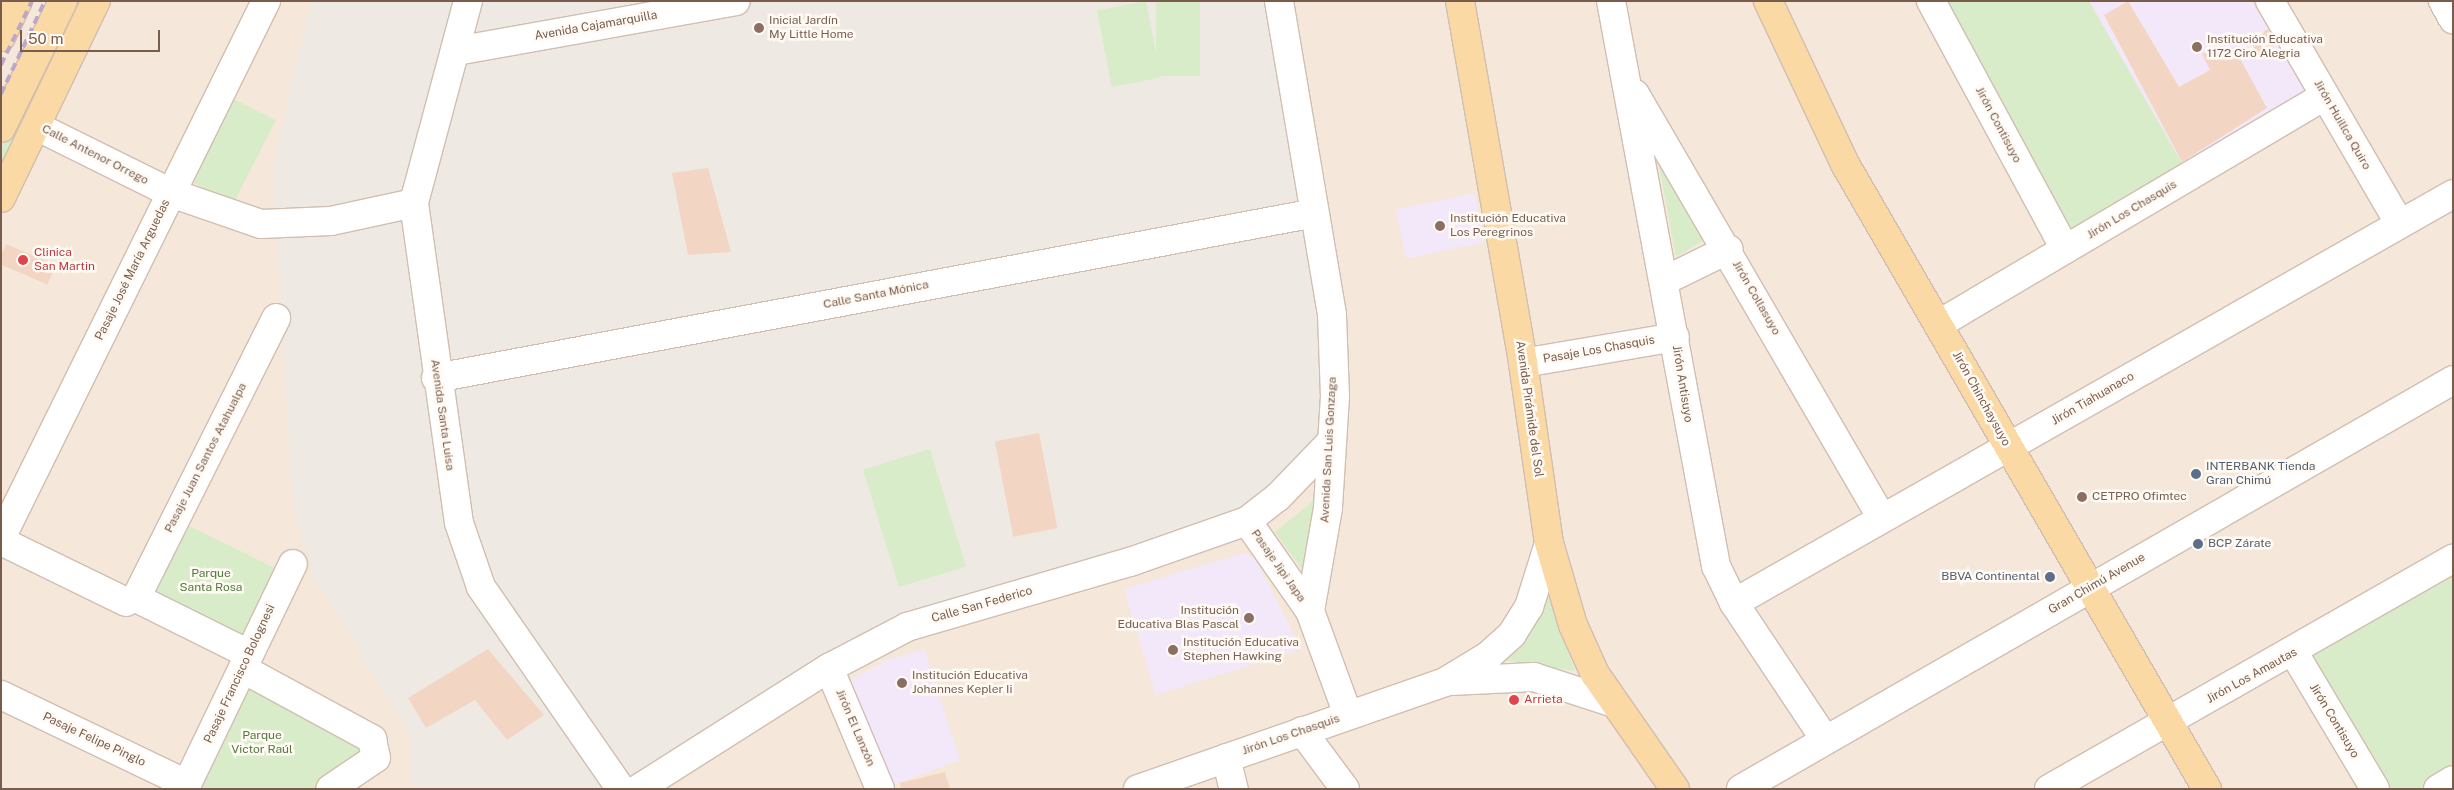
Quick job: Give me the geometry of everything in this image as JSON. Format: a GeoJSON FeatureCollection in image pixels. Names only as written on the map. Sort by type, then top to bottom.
{"type":"FeatureCollection","features":[{"type":"Feature","properties":{"kind":"main road"},"geometry":{"type":"LineString","coordinates":[[1,37],[18,1]]}},
{"type":"Feature","properties":{"kind":"main road"},"geometry":{"type":"LineString","coordinates":[[1,128],[63,1]]}},
{"type":"Feature","properties":{"kind":"main road"},"geometry":{"type":"LineString","coordinates":[[1,198],[96,1]]}},
{"type":"Feature","properties":{"kind":"main road","name":"Avenida Pirámide del Sol"},"geometry":{"type":"LineString","coordinates":[[1460,1],[1524,363],[1549,543],[1577,633],[1614,703],[1675,789]]}},
{"type":"Feature","properties":{"kind":"main road","name":"Jirón Chinchaysuyo"},"geometry":{"type":"LineString","coordinates":[[1768,1],[1845,164],[1939,324],[2090,589],[2170,722],[2207,789]]}},
{"type":"Feature","properties":{"kind":"street","name":"Pasaje José María Arguedas"},"geometry":{"type":"LineString","coordinates":[[1,540],[266,1]]}},
{"type":"Feature","properties":{"kind":"street","name":"Avenida Santa Luisa"},"geometry":{"type":"LineString","coordinates":[[468,1],[414,203],[436,378],[459,523],[471,565],[493,607],[621,789]]}},
{"type":"Feature","properties":{"kind":"street","name":"Avenida Cajamarquilla"},"geometry":{"type":"LineString","coordinates":[[456,51],[736,1]]}},
{"type":"Feature","properties":{"kind":"street","name":"Avenida San Luis Gonzaga"},"geometry":{"type":"LineString","coordinates":[[1279,1],[1332,315],[1335,396],[1330,443],[1328,508],[1310,611],[1348,715]]}},
{"type":"Feature","properties":{"kind":"street","name":"Jirón Antisuyo"},"geometry":{"type":"LineString","coordinates":[[1611,1],[1675,337],[1706,532],[1734,603],[1824,738]]}},
{"type":"Feature","properties":{"kind":"street","name":"Jirón Contisuyo"},"geometry":{"type":"LineString","coordinates":[[1932,1],[2066,249]]}},
{"type":"Feature","properties":{"kind":"street","name":"Jirón Huillca Quiro"},"geometry":{"type":"LineString","coordinates":[[2270,1],[2399,223]]}},
{"type":"Feature","properties":{"kind":"street"},"geometry":{"type":"LineString","coordinates":[[2442,1],[2453,20]]}},
{"type":"Feature","properties":{"kind":"street","name":"Jirón Collasuyo"},"geometry":{"type":"LineString","coordinates":[[1626,80],[1728,249],[1882,518]]}},
{"type":"Feature","properties":{"kind":"street","name":"Jirón Los Chasquis"},"geometry":{"type":"LineString","coordinates":[[1939,324],[2325,96]]}},
{"type":"Feature","properties":{"kind":"street","name":"Calle Antenor Orrego"},"geometry":{"type":"LineString","coordinates":[[36,126],[171,193],[261,224],[331,221],[414,203]]}},
{"type":"Feature","properties":{"kind":"street","name":"Jirón Tiahuanaco"},"geometry":{"type":"LineString","coordinates":[[1734,603],[2453,194]]}},
{"type":"Feature","properties":{"kind":"street","name":"Calle Santa Mónica"},"geometry":{"type":"LineString","coordinates":[[436,378],[1315,213]]}},
{"type":"Feature","properties":{"kind":"street"},"geometry":{"type":"LineString","coordinates":[[1664,281],[1728,249]]}},
{"type":"Feature","properties":{"kind":"street","name":"Pasaje Juan Santos Atahualpa"},"geometry":{"type":"LineString","coordinates":[[131,600],[276,318]]}},
{"type":"Feature","properties":{"kind":"street","name":"Pasaje Los Chasquis"},"geometry":{"type":"LineString","coordinates":[[1524,363],[1675,337]]}},
{"type":"Feature","properties":{"kind":"street","name":"Gran Chimú Avenue"},"geometry":{"type":"LineString","coordinates":[[1741,789],[1824,738],[2090,589],[2453,380]]}},
{"type":"Feature","properties":{"kind":"street","name":"Calle San Federico"},"geometry":{"type":"LineString","coordinates":[[638,789],[829,668],[907,628],[1167,551],[1247,522],[1278,497],[1330,443]]}},
{"type":"Feature","properties":{"kind":"street","name":"Pasaje Jipi Japa"},"geometry":{"type":"LineString","coordinates":[[1247,522],[1310,611]]}},
{"type":"Feature","properties":{"kind":"street"},"geometry":{"type":"LineString","coordinates":[[1,540],[131,600],[247,662],[368,736],[377,752],[376,758],[330,789]]}},
{"type":"Feature","properties":{"kind":"street","name":"Jirón Los Chasquis"},"geometry":{"type":"LineString","coordinates":[[1138,789],[1445,682],[1489,655],[1512,634],[1529,607],[1549,543]]}},
{"type":"Feature","properties":{"kind":"street","name":"Jirón Los Amautas"},"geometry":{"type":"LineString","coordinates":[[2049,789],[2294,652],[2453,559]]}},
{"type":"Feature","properties":{"kind":"street","name":"Pasaje Francisco Bolognesi"},"geometry":{"type":"LineString","coordinates":[[188,786],[293,564]]}},
{"type":"Feature","properties":{"kind":"street","name":"Jirón Contisuyo"},"geometry":{"type":"LineString","coordinates":[[2294,652],[2375,789]]}},
{"type":"Feature","properties":{"kind":"street","name":"Jirón El Lanzón"},"geometry":{"type":"LineString","coordinates":[[829,668],[880,789]]}},
{"type":"Feature","properties":{"kind":"street","name":"Jirón Los Chasquis"},"geometry":{"type":"LineString","coordinates":[[1445,682],[1534,677],[1614,703]]}},
{"type":"Feature","properties":{"kind":"street","name":"Pasaje Felipe Pinglo"},"geometry":{"type":"LineString","coordinates":[[1,695],[188,786]]}},
{"type":"Feature","properties":{"kind":"street"},"geometry":{"type":"LineString","coordinates":[[1302,731],[1345,789]]}},
{"type":"Feature","properties":{"kind":"street"},"geometry":{"type":"LineString","coordinates":[[1226,758],[1234,789]]}},
{"type":"Feature","properties":{"kind":"street"},"geometry":{"type":"LineString","coordinates":[[2438,789],[2453,780]]}},
{"type":"Feature","properties":{"kind":"shaded area"},"geometry":{"type":"Polygon","coordinates":[[[1,1],[2453,1],[2453,789],[1,789],[1,1]]]}},
{"type":"Feature","properties":{"kind":"shaded area"},"geometry":{"type":"Polygon","coordinates":[[[311,1],[1282,1],[1337,307],[1325,437],[1299,488],[866,649],[646,789],[411,789],[412,739],[313,575],[293,510],[273,168],[311,1]]]}},
{"type":"Feature","properties":{"kind":"shaded area","name":"Institución Educativa 1172 Ciro Alegria"},"geometry":{"type":"Polygon","coordinates":[[[2089,1],[2252,1],[2306,93],[2183,165],[2089,1]]]}},
{"type":"Feature","properties":{"kind":"shaded area","name":"Institución Educativa Los Peregrinos"},"geometry":{"type":"Polygon","coordinates":[[[1474,193],[1484,242],[1406,259],[1396,210],[1474,193]]]}},
{"type":"Feature","properties":{"kind":"shaded area"},"geometry":{"type":"Polygon","coordinates":[[[1244,553],[1254,557],[1301,649],[1156,695],[1124,589],[1244,553]]]}},
{"type":"Feature","properties":{"kind":"shaded area"},"geometry":{"type":"Polygon","coordinates":[[[924,649],[960,760],[889,786],[844,684],[885,661],[924,649]]]}},
{"type":"Feature","properties":{"kind":"green space"},"geometry":{"type":"Polygon","coordinates":[[[72,1],[90,1],[1,184],[1,148],[72,1]]]}},
{"type":"Feature","properties":{"kind":"green space"},"geometry":{"type":"Polygon","coordinates":[[[1146,1],[1161,78],[1112,87],[1097,11],[1146,1]]]}},
{"type":"Feature","properties":{"kind":"green space"},"geometry":{"type":"Polygon","coordinates":[[[1156,1],[1200,1],[1200,76],[1156,76],[1156,1]]]}},
{"type":"Feature","properties":{"kind":"green space"},"geometry":{"type":"Polygon","coordinates":[[[1939,1],[2089,1],[2183,165],[2068,233],[1939,1]]]}},
{"type":"Feature","properties":{"kind":"green space"},"geometry":{"type":"Polygon","coordinates":[[[234,99],[276,120],[234,203],[192,182],[234,99]]]}},
{"type":"Feature","properties":{"kind":"green space"},"geometry":{"type":"Polygon","coordinates":[[[1655,144],[1709,237],[1676,257],[1655,144]]]}},
{"type":"Feature","properties":{"kind":"green space"},"geometry":{"type":"Polygon","coordinates":[[[930,449],[966,567],[899,587],[863,469],[930,449]]]}},
{"type":"Feature","properties":{"kind":"green space"},"geometry":{"type":"Polygon","coordinates":[[[1318,497],[1309,579],[1275,532],[1318,497]]]}},
{"type":"Feature","properties":{"kind":"green space","name":"Parque Santa Rosa"},"geometry":{"type":"Polygon","coordinates":[[[183,523],[275,568],[240,640],[148,595],[183,523]]]}},
{"type":"Feature","properties":{"kind":"green space"},"geometry":{"type":"Polygon","coordinates":[[[2453,575],[2453,770],[2421,789],[2389,789],[2311,653],[2453,575]]]}},
{"type":"Feature","properties":{"kind":"green space"},"geometry":{"type":"Polygon","coordinates":[[[1546,591],[1548,595],[1575,671],[1497,659],[1546,591]]]}},
{"type":"Feature","properties":{"kind":"green space","name":"Parque Victor Raúl"},"geometry":{"type":"Polygon","coordinates":[[[241,682],[358,740],[363,756],[313,789],[195,789],[241,682]]]}},
{"type":"Feature","properties":{"kind":"building"},"geometry":{"type":"Polygon","coordinates":[[[2128,1],[2179,87],[2210,70],[2202,54],[2217,45],[2226,61],[2238,55],[2267,108],[2182,162],[2104,15],[2128,1]]]}},
{"type":"Feature","properties":{"kind":"building"},"geometry":{"type":"Polygon","coordinates":[[[2268,29],[2277,45],[2258,55],[2250,39],[2268,29]]]}},
{"type":"Feature","properties":{"kind":"building"},"geometry":{"type":"Polygon","coordinates":[[[708,168],[731,252],[688,255],[672,173],[708,168]]]}},
{"type":"Feature","properties":{"kind":"building","name":"Clinica San Martin"},"geometry":{"type":"Polygon","coordinates":[[[6,244],[56,265],[48,284],[1,265],[1,256],[6,244]]]}},
{"type":"Feature","properties":{"kind":"building"},"geometry":{"type":"Polygon","coordinates":[[[1039,433],[1058,528],[1013,537],[995,442],[1039,433]]]}},
{"type":"Feature","properties":{"kind":"building"},"geometry":{"type":"Polygon","coordinates":[[[488,649],[544,715],[507,740],[475,700],[426,728],[408,698],[488,649]]]}},
{"type":"Feature","properties":{"kind":"building"},"geometry":{"type":"Polygon","coordinates":[[[945,772],[950,789],[901,789],[900,783],[945,772]]]}},
{"type":"Feature","properties":{"kind":"railway"},"geometry":{"type":"LineString","coordinates":[[1,65],[32,1]]}},
{"type":"Feature","properties":{"kind":"railway"},"geometry":{"type":"LineString","coordinates":[[1,94],[45,1]]}},
{"type":"Feature","properties":{"kind":"place","name":"Inicial Jardín My Little Home"},"geometry":{"type":"Point","coordinates":[759,28]}},
{"type":"Feature","properties":{"kind":"place","name":"Institución Educativa 1172 Ciro Alegria"},"geometry":{"type":"Point","coordinates":[2197,47]}},
{"type":"Feature","properties":{"kind":"place","name":"Institución Educativa Los Peregrinos"},"geometry":{"type":"Point","coordinates":[1440,226]}},
{"type":"Feature","properties":{"kind":"place","name":"Clinica San Martin"},"geometry":{"type":"Point","coordinates":[23,260]}},
{"type":"Feature","properties":{"kind":"place","name":"INTERBANK Tienda Gran Chimú"},"geometry":{"type":"Point","coordinates":[2196,474]}},
{"type":"Feature","properties":{"kind":"place","name":"CETPRO Ofimtec"},"geometry":{"type":"Point","coordinates":[2082,497]}},
{"type":"Feature","properties":{"kind":"place","name":"BCP Zárate"},"geometry":{"type":"Point","coordinates":[2198,544]}},
{"type":"Feature","properties":{"kind":"place","name":"BBVA Continental"},"geometry":{"type":"Point","coordinates":[2050,577]}},
{"type":"Feature","properties":{"kind":"place","name":"Institución Educativa Blas Pascal"},"geometry":{"type":"Point","coordinates":[1249,618]}},
{"type":"Feature","properties":{"kind":"place","name":"Institución Educativa Stephen Hawking"},"geometry":{"type":"Point","coordinates":[1173,650]}},
{"type":"Feature","properties":{"kind":"place","name":"Institución Educativa Johannes Kepler Ii"},"geometry":{"type":"Point","coordinates":[902,683]}},
{"type":"Feature","properties":{"kind":"place","name":"Arrieta"},"geometry":{"type":"Point","coordinates":[1514,700]}}]}
